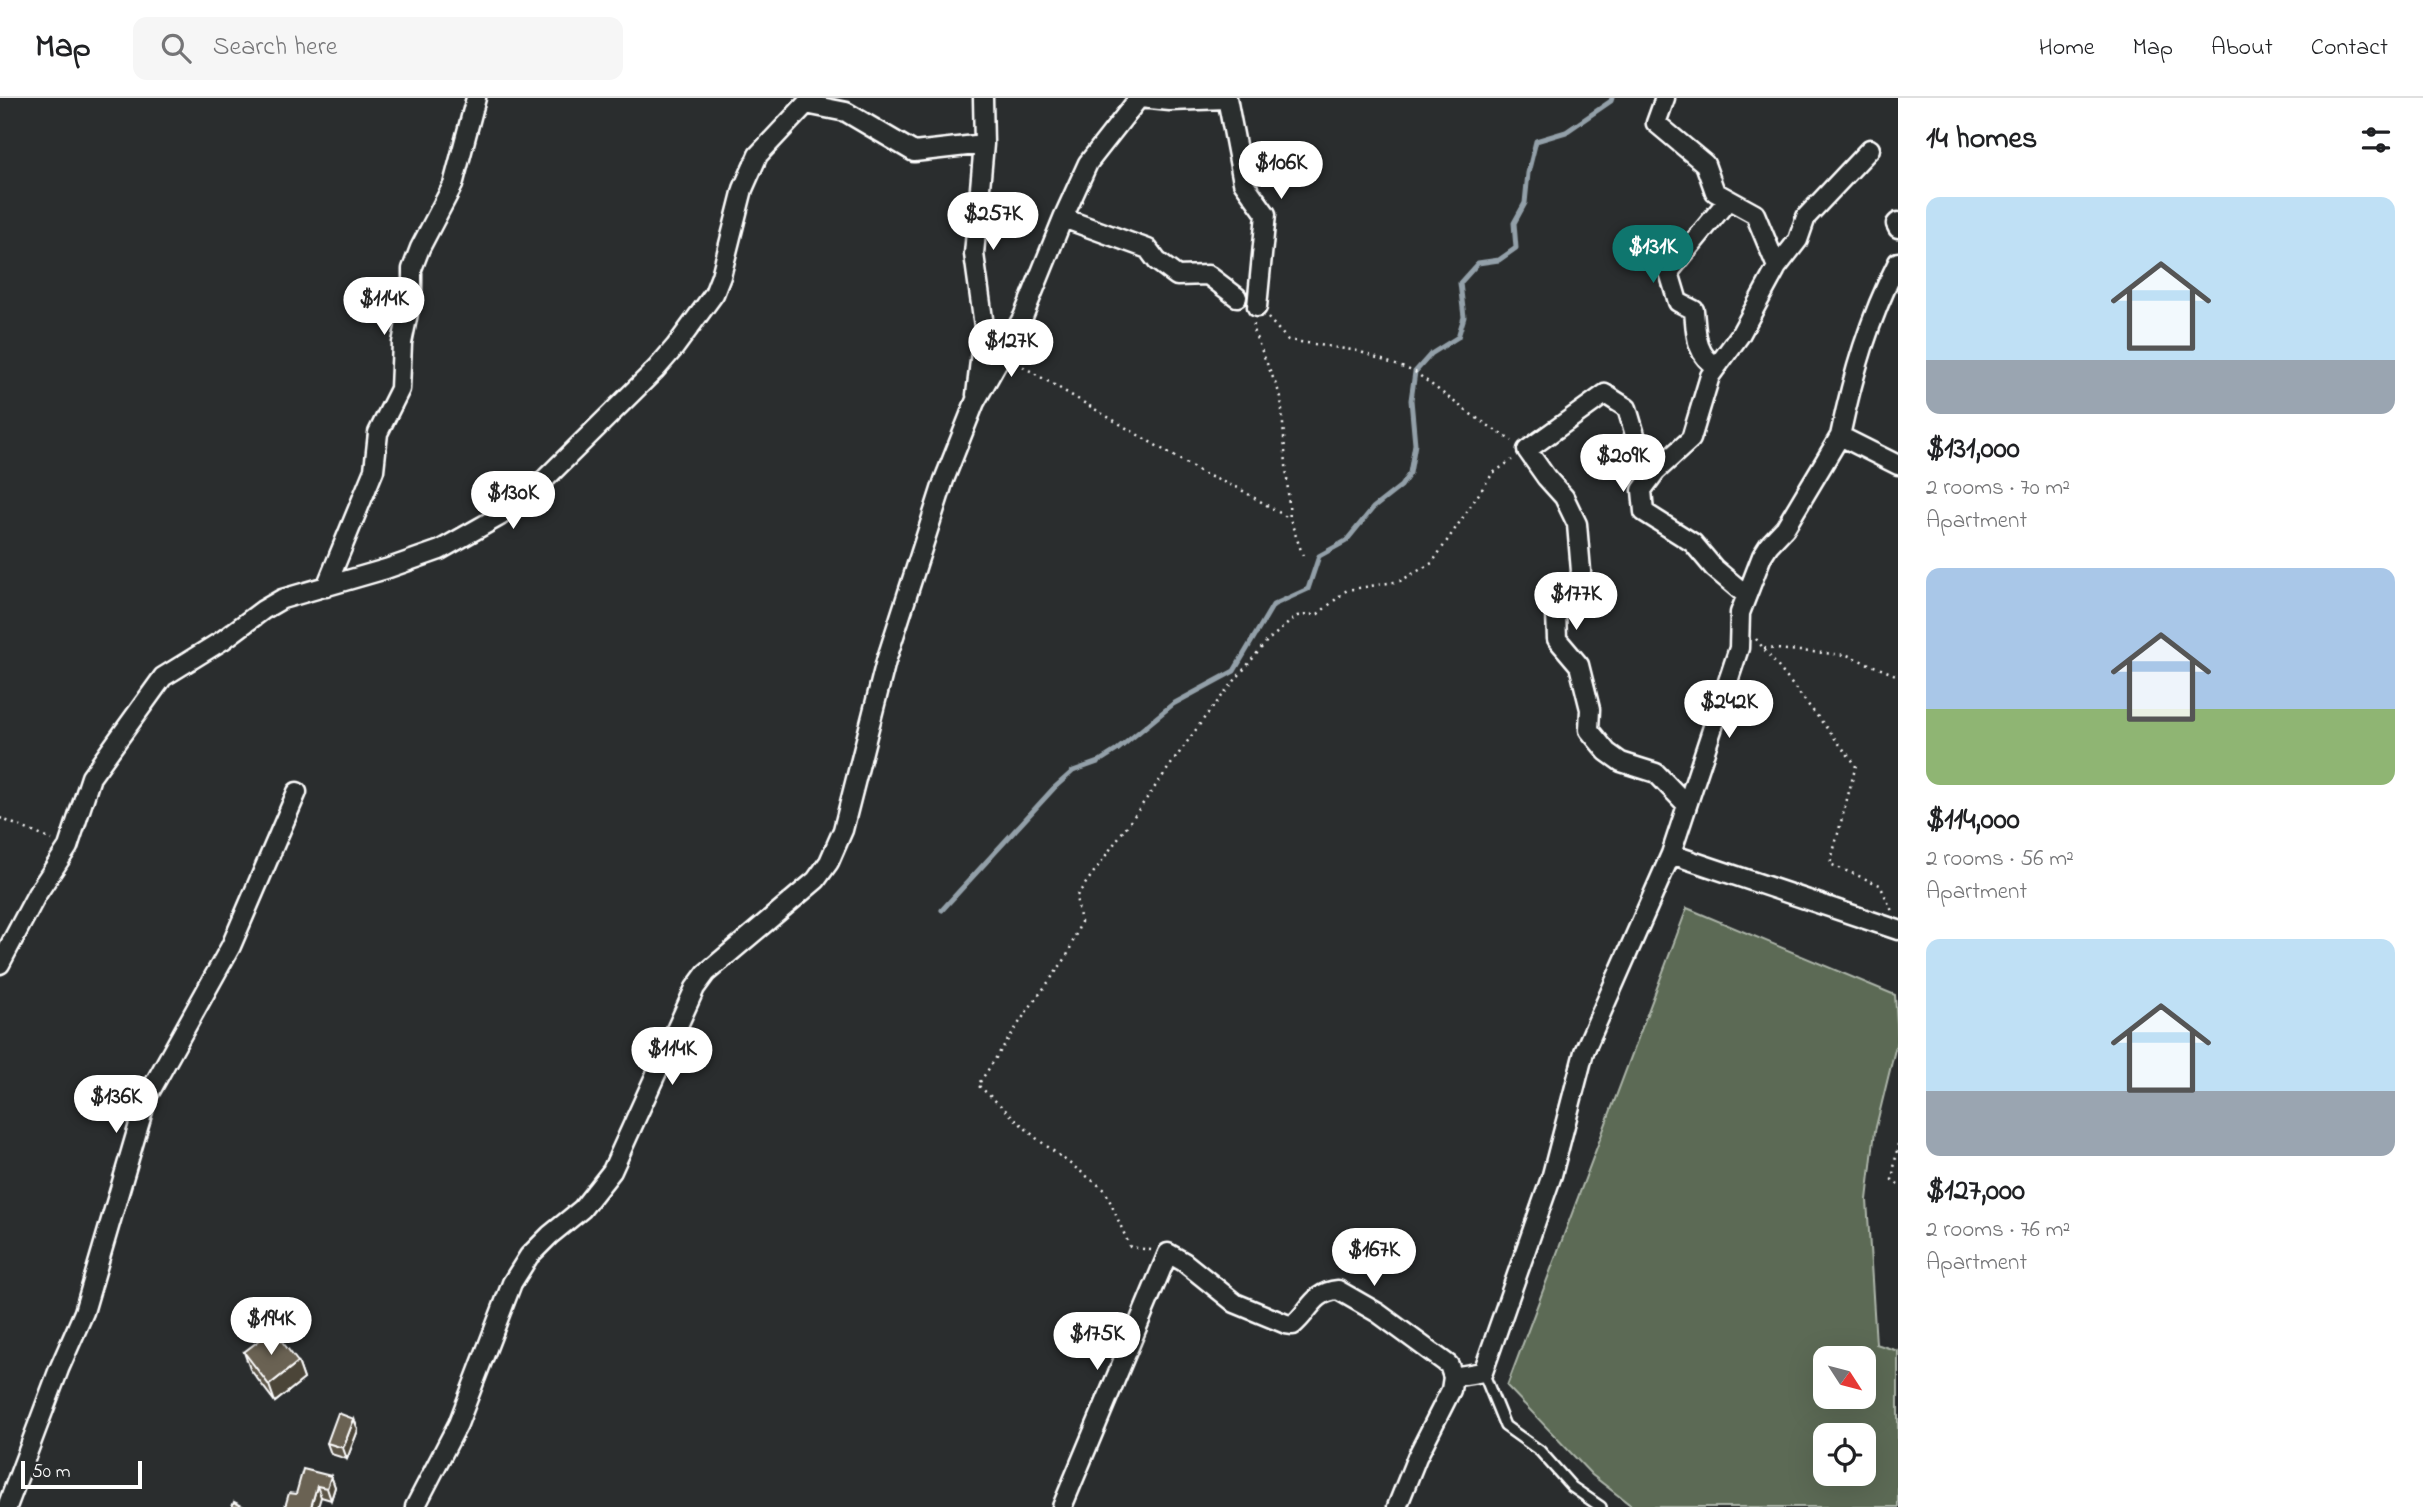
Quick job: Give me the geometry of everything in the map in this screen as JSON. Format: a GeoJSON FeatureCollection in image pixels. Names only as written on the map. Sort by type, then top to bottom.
{"type":"FeatureCollection","features":[{"type":"Feature","properties":{"kind":"street"},"geometry":{"type":"LineString","coordinates":[[326,587],[374,470],[379,433],[400,389],[402,344],[412,293],[412,269],[453,185],[476,98]]}},
{"type":"Feature","properties":{"kind":"street"},"geometry":{"type":"LineString","coordinates":[[975,402],[984,326],[974,254],[984,144],[983,98]]}},
{"type":"Feature","properties":{"kind":"street"},"geometry":{"type":"LineString","coordinates":[[415,1507],[458,1424],[512,1283],[529,1256],[582,1209],[612,1171],[695,988],[706,973],[816,880],[829,862],[843,830],[886,661],[944,480],[975,402],[1023,317],[1088,163],[1139,98],[1170,101],[1226,98],[1243,182],[1266,214],[1257,307]]}},
{"type":"Feature","properties":{"kind":"street"},"geometry":{"type":"LineString","coordinates":[[1665,98],[1656,123],[1704,164],[1715,192],[1755,214],[1777,267]]}},
{"type":"Feature","properties":{"kind":"street"},"geometry":{"type":"LineString","coordinates":[[0,964],[37,894],[68,848],[91,777],[163,677],[282,599],[440,550],[500,516],[546,478],[656,369],[676,347],[714,294],[743,189],[758,155],[806,104],[846,112],[914,152],[984,144]]}},
{"type":"Feature","properties":{"kind":"street"},"geometry":{"type":"LineString","coordinates":[[1746,595],[1714,568],[1693,543],[1644,512],[1642,490],[1656,471],[1690,439],[1710,376],[1740,335],[1777,267],[1798,240],[1806,217],[1870,149]]}},
{"type":"Feature","properties":{"kind":"street"},"geometry":{"type":"LineString","coordinates":[[1717,366],[1710,363],[1697,345],[1693,310],[1678,302],[1669,272],[1728,200]]}},
{"type":"Feature","properties":{"kind":"street"},"geometry":{"type":"LineString","coordinates":[[1063,218],[1148,249],[1157,261],[1177,276],[1208,275],[1237,297]]}},
{"type":"Feature","properties":{"kind":"street"},"geometry":{"type":"LineString","coordinates":[[1898,222],[1898,228]]}},
{"type":"Feature","properties":{"kind":"street"},"geometry":{"type":"LineString","coordinates":[[1453,1377],[1483,1371],[1552,1175],[1584,1052],[1671,853],[1688,805],[1739,648],[1740,620],[1746,595],[1769,545],[1785,528],[1840,436],[1857,363],[1877,303],[1898,262]]}},
{"type":"Feature","properties":{"kind":"street"},"geometry":{"type":"LineString","coordinates":[[1656,471],[1644,465],[1627,408],[1605,394],[1527,450],[1546,477],[1564,496],[1577,524],[1581,571],[1578,589],[1556,612],[1557,639],[1578,665],[1590,709],[1588,730],[1606,752],[1620,762],[1656,773],[1688,805]]}},
{"type":"Feature","properties":{"kind":"street"},"geometry":{"type":"LineString","coordinates":[[1840,436],[1898,465]]}},
{"type":"Feature","properties":{"kind":"street"},"geometry":{"type":"LineString","coordinates":[[7,1507],[59,1369],[84,1312],[147,1097],[231,946],[297,792]]}},
{"type":"Feature","properties":{"kind":"street"},"geometry":{"type":"LineString","coordinates":[[1671,853],[1896,922]]}},
{"type":"Feature","properties":{"kind":"street"},"geometry":{"type":"LineString","coordinates":[[1062,1507],[1168,1253],[1184,1262],[1235,1303],[1286,1324],[1293,1325],[1298,1321],[1319,1295],[1338,1290],[1378,1313],[1449,1365],[1453,1377],[1451,1390],[1416,1457],[1397,1507]]}},
{"type":"Feature","properties":{"kind":"lane"},"geometry":{"type":"LineString","coordinates":[[1483,1371],[1505,1426],[1541,1451],[1573,1488],[1601,1507]]}},
{"type":"Feature","properties":{"kind":"path"},"geometry":{"type":"LineString","coordinates":[[1168,1253],[1130,1247],[1105,1190],[1036,1138],[978,1085],[1066,958],[1081,922],[1076,897],[1205,717],[1267,641],[1297,616],[1318,614],[1347,590],[1399,581],[1432,563],[1493,473],[1527,450],[1469,414],[1415,372],[1358,351],[1288,340],[1257,307]]}},
{"type":"Feature","properties":{"kind":"path"},"geometry":{"type":"LineString","coordinates":[[1257,307],[1253,330],[1281,397],[1290,520],[1304,559]]}},
{"type":"Feature","properties":{"kind":"path"},"geometry":{"type":"LineString","coordinates":[[1003,355],[1204,474],[1238,488],[1290,520]]}},
{"type":"Feature","properties":{"kind":"path"},"geometry":{"type":"LineString","coordinates":[[1740,620],[1856,765],[1830,864],[1880,885],[1896,922]]}},
{"type":"Feature","properties":{"kind":"path"},"geometry":{"type":"LineString","coordinates":[[1764,648],[1847,655],[1898,676]]}},
{"type":"Feature","properties":{"kind":"path"},"geometry":{"type":"LineString","coordinates":[[0,818],[68,848]]}},
{"type":"Feature","properties":{"kind":"path"},"geometry":{"type":"LineString","coordinates":[[1898,1144],[1892,1180],[1898,1184]]}},
{"type":"Feature","properties":{"kind":"green space"},"geometry":{"type":"Polygon","coordinates":[[[1687,908],[1895,995],[1898,1037],[1875,1131],[1867,1200],[1876,1344],[1898,1351],[1898,1507],[1633,1507],[1592,1475],[1507,1386],[1687,908]]]}},
{"type":"Feature","properties":{"kind":"building"},"geometry":{"type":"Polygon","coordinates":[[[273,1330],[298,1362],[269,1385],[244,1352],[273,1330]]]}},
{"type":"Feature","properties":{"kind":"building"},"geometry":{"type":"Polygon","coordinates":[[[338,1413],[354,1419],[343,1448],[327,1443],[338,1413]]]}},
{"type":"Feature","properties":{"kind":"building"},"geometry":{"type":"Polygon","coordinates":[[[303,1469],[331,1476],[327,1488],[317,1486],[311,1507],[285,1507],[289,1493],[296,1494],[303,1469]]]}},
{"type":"Feature","properties":{"kind":"waterway"},"geometry":{"type":"LineString","coordinates":[[942,910],[1054,788],[1073,771],[1098,762],[1117,750],[1173,704],[1234,671],[1273,605],[1308,589],[1319,556],[1346,541],[1373,508],[1401,486],[1410,473],[1415,444],[1411,400],[1415,372],[1431,354],[1458,337],[1464,317],[1460,283],[1478,263],[1499,260],[1516,248],[1514,223],[1525,203],[1528,173],[1536,141],[1566,132],[1612,98]]}}]}
